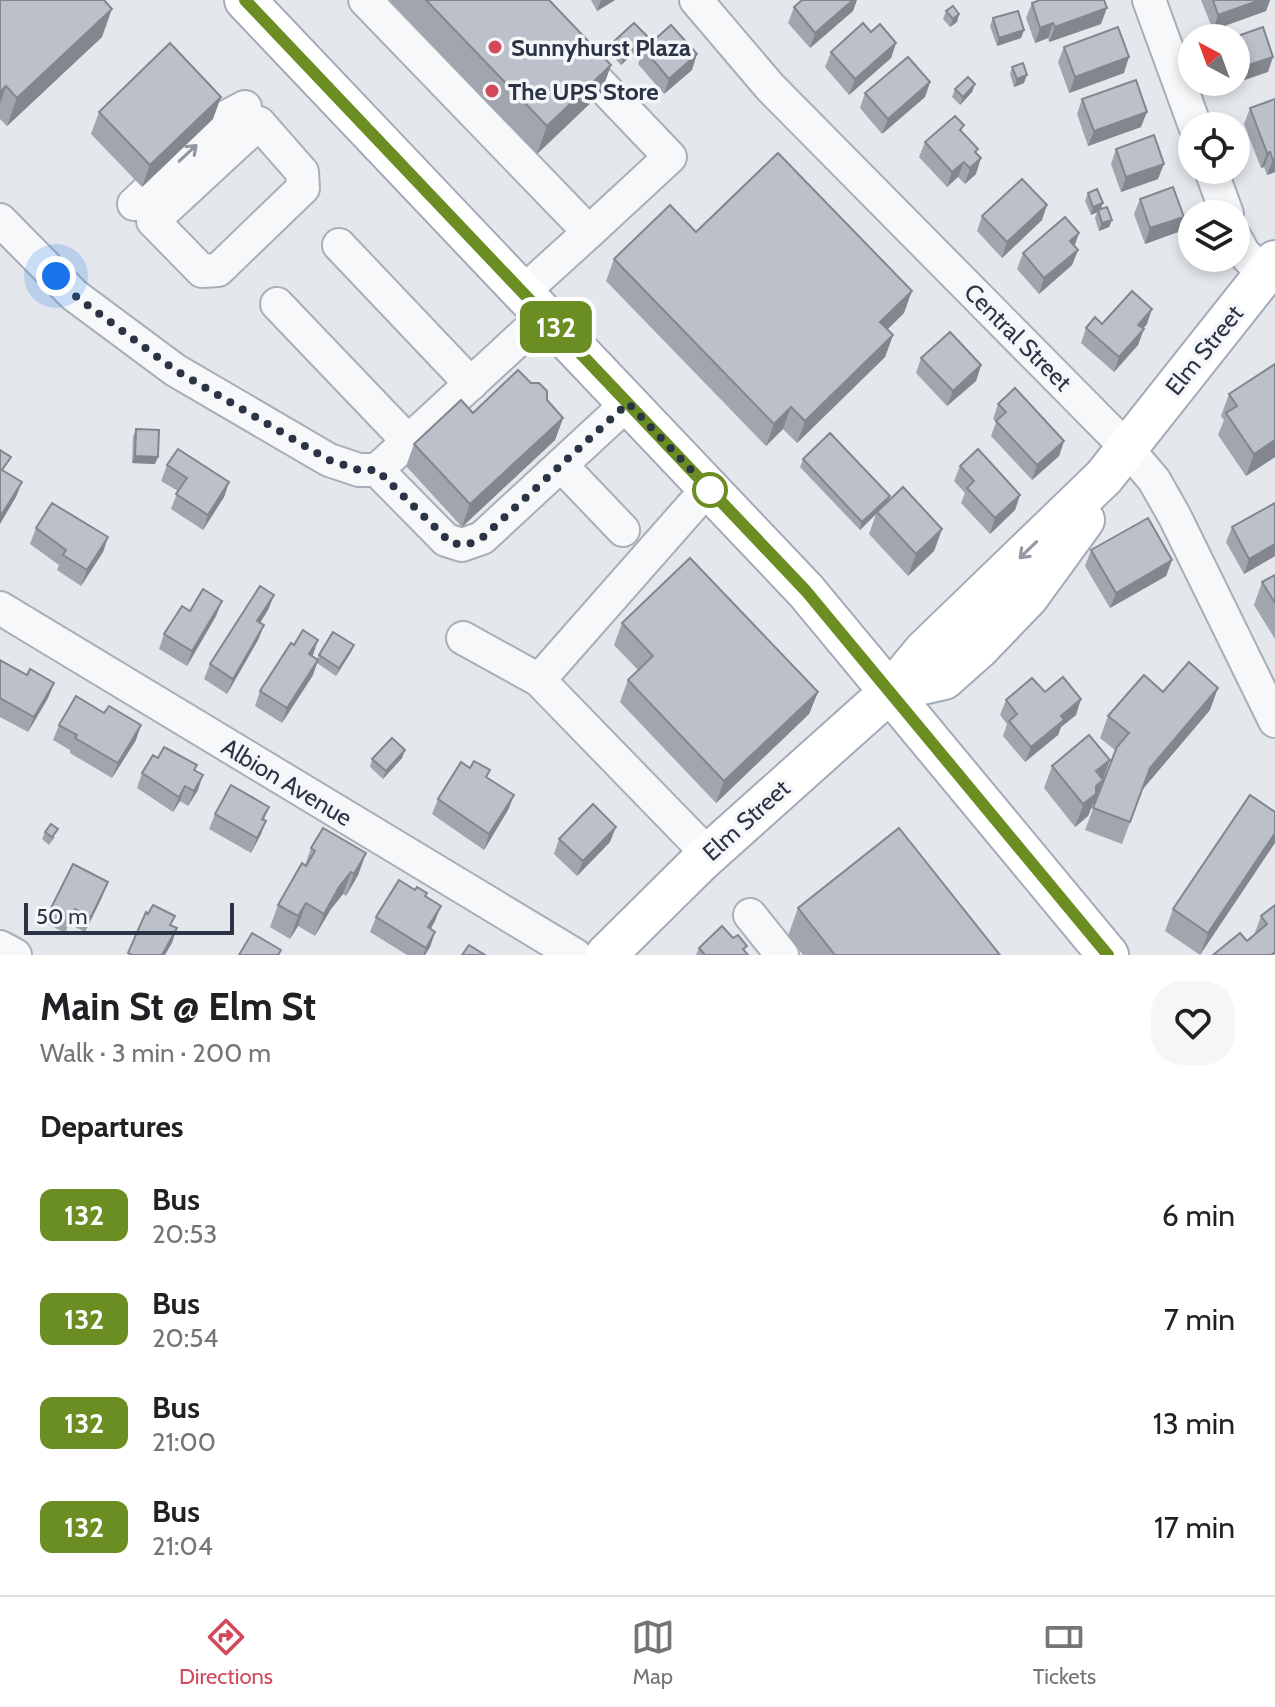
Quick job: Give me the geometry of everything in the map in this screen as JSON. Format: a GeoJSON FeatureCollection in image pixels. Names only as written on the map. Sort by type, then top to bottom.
{"type":"FeatureCollection","features":[{"type":"Feature","properties":{"kind":"main road"},"geometry":{"type":"LineString","coordinates":[[255,3],[806,591],[1108,955]]}},
{"type":"Feature","properties":{"kind":"main road","name":"Elm Street"},"geometry":{"type":"LineString","coordinates":[[606,955],[708,854],[891,691],[924,651],[1115,462],[1269,268]]}},
{"type":"Feature","properties":{"kind":"street"},"geometry":{"type":"LineString","coordinates":[[365,0],[589,232]]}},
{"type":"Feature","properties":{"kind":"street"},"geometry":{"type":"LineString","coordinates":[[0,220],[74,295],[175,370],[329,460],[359,470],[377,470],[471,384],[589,232],[670,157],[520,0]]}},
{"type":"Feature","properties":{"kind":"street","name":"Central Street"},"geometry":{"type":"LineString","coordinates":[[696,0],[770,87],[1115,462],[1154,480],[1274,716]]}},
{"type":"Feature","properties":{"kind":"street"},"geometry":{"type":"LineString","coordinates":[[1149,0],[1190,112]]}},
{"type":"Feature","properties":{"kind":"street"},"geometry":{"type":"LineString","coordinates":[[144,212],[226,117],[245,107]]}},
{"type":"Feature","properties":{"kind":"street"},"geometry":{"type":"LineString","coordinates":[[259,123],[304,176],[300,193],[212,273],[200,270],[144,212],[259,123]]}},
{"type":"Feature","properties":{"kind":"street"},"geometry":{"type":"LineString","coordinates":[[339,245],[471,384]]}},
{"type":"Feature","properties":{"kind":"street"},"geometry":{"type":"LineString","coordinates":[[1250,256],[1269,268]]}},
{"type":"Feature","properties":{"kind":"street"},"geometry":{"type":"LineString","coordinates":[[277,304],[408,441]]}},
{"type":"Feature","properties":{"kind":"street"},"geometry":{"type":"LineString","coordinates":[[377,470],[446,540],[462,545],[482,538],[628,403]]}},
{"type":"Feature","properties":{"kind":"street"},"geometry":{"type":"LineString","coordinates":[[561,465],[623,530]]}},
{"type":"Feature","properties":{"kind":"street"},"geometry":{"type":"LineString","coordinates":[[539,680],[708,488]]}},
{"type":"Feature","properties":{"kind":"street","name":"Albion Avenue"},"geometry":{"type":"LineString","coordinates":[[0,608],[575,955]]}},
{"type":"Feature","properties":{"kind":"street"},"geometry":{"type":"LineString","coordinates":[[463,638],[539,680],[708,854]]}},
{"type":"Feature","properties":{"kind":"street"},"geometry":{"type":"LineString","coordinates":[[750,915],[782,955]]}},
{"type":"Feature","properties":{"kind":"street"},"geometry":{"type":"LineString","coordinates":[[0,947],[15,955]]}},
{"type":"Feature","properties":{"kind":"building"},"geometry":{"type":"Polygon","coordinates":[[[0,0],[104,0],[112,9],[17,98],[6,86],[0,92],[0,0]]]}},
{"type":"Feature","properties":{"kind":"building"},"geometry":{"type":"Polygon","coordinates":[[[426,0],[549,0],[611,65],[547,126],[426,0]]]}},
{"type":"Feature","properties":{"kind":"building"},"geometry":{"type":"Polygon","coordinates":[[[802,0],[853,0],[815,33],[794,7],[802,0]]]}},
{"type":"Feature","properties":{"kind":"building"},"geometry":{"type":"Polygon","coordinates":[[[1040,0],[1104,0],[1107,8],[1055,27],[1053,23],[1040,28],[1032,3],[1040,0]]]}},
{"type":"Feature","properties":{"kind":"building"},"geometry":{"type":"Polygon","coordinates":[[[1213,0],[1260,0],[1218,15],[1213,0]]]}},
{"type":"Feature","properties":{"kind":"building"},"geometry":{"type":"Polygon","coordinates":[[[953,6],[959,14],[953,19],[946,11],[953,6]]]}},
{"type":"Feature","properties":{"kind":"building"},"geometry":{"type":"Polygon","coordinates":[[[1018,11],[1024,30],[999,38],[993,18],[1018,11]]]}},
{"type":"Feature","properties":{"kind":"building"},"geometry":{"type":"Polygon","coordinates":[[[634,23],[647,36],[624,57],[611,44],[634,23]]]}},
{"type":"Feature","properties":{"kind":"building"},"geometry":{"type":"Polygon","coordinates":[[[863,23],[871,32],[880,24],[896,43],[855,79],[831,52],[863,23]]]}},
{"type":"Feature","properties":{"kind":"building"},"geometry":{"type":"Polygon","coordinates":[[[671,25],[697,54],[669,79],[644,49],[671,25]]]}},
{"type":"Feature","properties":{"kind":"building"},"geometry":{"type":"Polygon","coordinates":[[[1118,27],[1129,57],[1075,77],[1064,47],[1118,27]]]}},
{"type":"Feature","properties":{"kind":"building"},"geometry":{"type":"Polygon","coordinates":[[[1263,27],[1273,57],[1250,64],[1250,32],[1263,27]]]}},
{"type":"Feature","properties":{"kind":"building"},"geometry":{"type":"Polygon","coordinates":[[[170,43],[221,97],[150,165],[99,112],[170,43]]]}},
{"type":"Feature","properties":{"kind":"building"},"geometry":{"type":"Polygon","coordinates":[[[908,57],[930,82],[888,119],[865,93],[908,57]]]}},
{"type":"Feature","properties":{"kind":"building"},"geometry":{"type":"Polygon","coordinates":[[[1023,63],[1027,75],[1017,79],[1012,67],[1023,63]]]}},
{"type":"Feature","properties":{"kind":"building"},"geometry":{"type":"Polygon","coordinates":[[[968,77],[975,84],[963,97],[955,89],[968,77]]]}},
{"type":"Feature","properties":{"kind":"building"},"geometry":{"type":"Polygon","coordinates":[[[1136,80],[1147,112],[1094,131],[1082,99],[1136,80]]]}},
{"type":"Feature","properties":{"kind":"building"},"geometry":{"type":"Polygon","coordinates":[[[1275,99],[1273,160],[1270,152],[1267,153],[1250,108],[1275,99]]]}},
{"type":"Feature","properties":{"kind":"building"},"geometry":{"type":"Polygon","coordinates":[[[955,116],[964,125],[960,130],[978,149],[975,152],[981,158],[970,168],[964,162],[952,172],[925,142],[955,116]]]}},
{"type":"Feature","properties":{"kind":"building"},"geometry":{"type":"Polygon","coordinates":[[[1154,135],[1164,164],[1126,177],[1116,149],[1154,135]]]}},
{"type":"Feature","properties":{"kind":"building"},"geometry":{"type":"Polygon","coordinates":[[[778,153],[912,291],[880,322],[893,335],[805,421],[791,407],[774,424],[614,259],[670,205],[696,232],[778,153]]]}},
{"type":"Feature","properties":{"kind":"building"},"geometry":{"type":"Polygon","coordinates":[[[1022,179],[1047,205],[1007,242],[982,216],[1022,179]]]}},
{"type":"Feature","properties":{"kind":"building"},"geometry":{"type":"Polygon","coordinates":[[[1173,187],[1178,201],[1178,219],[1150,228],[1140,199],[1173,187]]]}},
{"type":"Feature","properties":{"kind":"building"},"geometry":{"type":"Polygon","coordinates":[[[1097,189],[1103,203],[1093,207],[1088,193],[1097,189]]]}},
{"type":"Feature","properties":{"kind":"building"},"geometry":{"type":"Polygon","coordinates":[[[1107,207],[1112,220],[1102,223],[1098,210],[1107,207]]]}},
{"type":"Feature","properties":{"kind":"building"},"geometry":{"type":"Polygon","coordinates":[[[1065,217],[1079,233],[1070,241],[1078,250],[1044,278],[1023,253],[1065,217]]]}},
{"type":"Feature","properties":{"kind":"building"},"geometry":{"type":"Polygon","coordinates":[[[1132,291],[1152,309],[1138,325],[1144,329],[1119,357],[1086,328],[1095,317],[1102,324],[1132,291]]]}},
{"type":"Feature","properties":{"kind":"building"},"geometry":{"type":"Polygon","coordinates":[[[950,332],[981,365],[953,391],[921,358],[950,332]]]}},
{"type":"Feature","properties":{"kind":"building"},"geometry":{"type":"Polygon","coordinates":[[[1275,364],[1275,440],[1254,454],[1226,413],[1237,406],[1229,394],[1275,364]]]}},
{"type":"Feature","properties":{"kind":"building"},"geometry":{"type":"Polygon","coordinates":[[[518,370],[531,383],[539,383],[547,391],[547,400],[563,418],[470,504],[414,444],[461,400],[473,413],[518,370]]]}},
{"type":"Feature","properties":{"kind":"building"},"geometry":{"type":"Polygon","coordinates":[[[1015,388],[1064,441],[1037,465],[996,421],[1006,412],[998,404],[1015,388]]]}},
{"type":"Feature","properties":{"kind":"building"},"geometry":{"type":"Polygon","coordinates":[[[136,429],[159,430],[158,457],[135,456],[136,429]]]}},
{"type":"Feature","properties":{"kind":"building"},"geometry":{"type":"Polygon","coordinates":[[[830,433],[890,496],[862,522],[803,459],[830,433]]]}},
{"type":"Feature","properties":{"kind":"building"},"geometry":{"type":"Polygon","coordinates":[[[178,449],[229,482],[208,515],[176,494],[187,478],[167,465],[178,449]]]}},
{"type":"Feature","properties":{"kind":"building"},"geometry":{"type":"Polygon","coordinates":[[[978,449],[1020,495],[995,518],[967,488],[974,481],[960,466],[978,449]]]}},
{"type":"Feature","properties":{"kind":"building"},"geometry":{"type":"Polygon","coordinates":[[[0,450],[11,457],[2,470],[22,482],[0,517],[0,450]]]}},
{"type":"Feature","properties":{"kind":"building"},"geometry":{"type":"Polygon","coordinates":[[[903,487],[942,529],[916,554],[877,512],[903,487]]]}},
{"type":"Feature","properties":{"kind":"building"},"geometry":{"type":"Polygon","coordinates":[[[52,503],[108,537],[87,570],[63,555],[66,550],[36,528],[52,503]]]}},
{"type":"Feature","properties":{"kind":"building"},"geometry":{"type":"Polygon","coordinates":[[[1275,503],[1275,544],[1249,559],[1232,527],[1275,503]]]}},
{"type":"Feature","properties":{"kind":"building"},"geometry":{"type":"Polygon","coordinates":[[[1148,518],[1172,560],[1116,593],[1091,550],[1148,518]]]}},
{"type":"Feature","properties":{"kind":"building"},"geometry":{"type":"Polygon","coordinates":[[[690,558],[818,692],[724,781],[628,680],[653,656],[622,623],[690,558]]]}},
{"type":"Feature","properties":{"kind":"building"},"geometry":{"type":"Polygon","coordinates":[[[1275,575],[1275,603],[1262,582],[1275,575]]]}},
{"type":"Feature","properties":{"kind":"building"},"geometry":{"type":"Polygon","coordinates":[[[260,586],[274,595],[257,621],[264,625],[233,679],[210,664],[260,586]]]}},
{"type":"Feature","properties":{"kind":"building"},"geometry":{"type":"Polygon","coordinates":[[[203,589],[222,601],[192,651],[164,634],[182,606],[190,611],[203,589]]]}},
{"type":"Feature","properties":{"kind":"building"},"geometry":{"type":"Polygon","coordinates":[[[303,630],[318,640],[309,654],[318,660],[287,708],[260,691],[303,630]]]}},
{"type":"Feature","properties":{"kind":"building"},"geometry":{"type":"Polygon","coordinates":[[[333,632],[354,645],[339,668],[319,655],[333,632]]]}},
{"type":"Feature","properties":{"kind":"building"},"geometry":{"type":"Polygon","coordinates":[[[0,660],[27,675],[30,669],[54,683],[34,717],[0,698],[0,660]]]}},
{"type":"Feature","properties":{"kind":"building"},"geometry":{"type":"Polygon","coordinates":[[[1189,662],[1218,688],[1150,768],[1130,822],[1093,808],[1117,747],[1129,733],[1108,716],[1144,675],[1163,692],[1189,662]]]}},
{"type":"Feature","properties":{"kind":"building"},"geometry":{"type":"Polygon","coordinates":[[[1063,677],[1081,699],[1061,716],[1064,720],[1031,747],[1009,721],[1017,714],[1006,700],[1032,678],[1045,692],[1063,677]]]}},
{"type":"Feature","properties":{"kind":"building"},"geometry":{"type":"Polygon","coordinates":[[[76,696],[104,713],[109,706],[141,725],[118,763],[59,725],[76,696]]]}},
{"type":"Feature","properties":{"kind":"building"},"geometry":{"type":"Polygon","coordinates":[[[1089,735],[1110,760],[1096,771],[1103,780],[1096,786],[1096,794],[1083,804],[1052,766],[1089,735]]]}},
{"type":"Feature","properties":{"kind":"building"},"geometry":{"type":"Polygon","coordinates":[[[392,738],[405,750],[386,771],[372,759],[392,738]]]}},
{"type":"Feature","properties":{"kind":"building"},"geometry":{"type":"Polygon","coordinates":[[[164,747],[197,765],[194,770],[203,775],[194,791],[185,786],[179,797],[142,773],[153,755],[158,758],[164,747]]]}},
{"type":"Feature","properties":{"kind":"building"},"geometry":{"type":"Polygon","coordinates":[[[474,761],[490,770],[486,777],[514,795],[489,834],[438,799],[461,762],[470,768],[474,761]]]}},
{"type":"Feature","properties":{"kind":"building"},"geometry":{"type":"Polygon","coordinates":[[[231,785],[269,807],[257,838],[215,814],[231,785]]]}},
{"type":"Feature","properties":{"kind":"building"},"geometry":{"type":"Polygon","coordinates":[[[1250,795],[1275,812],[1275,833],[1208,933],[1173,909],[1250,795]]]}},
{"type":"Feature","properties":{"kind":"building"},"geometry":{"type":"Polygon","coordinates":[[[593,804],[616,827],[583,861],[559,839],[593,804]]]}},
{"type":"Feature","properties":{"kind":"building"},"geometry":{"type":"Polygon","coordinates":[[[51,824],[58,829],[52,837],[45,832],[51,824]]]}},
{"type":"Feature","properties":{"kind":"building"},"geometry":{"type":"Polygon","coordinates":[[[323,828],[366,853],[354,874],[351,872],[339,887],[324,914],[306,903],[298,916],[278,905],[302,863],[306,866],[315,851],[311,848],[323,828]]]}},
{"type":"Feature","properties":{"kind":"building"},"geometry":{"type":"Polygon","coordinates":[[[899,828],[1000,955],[835,955],[798,908],[899,828]]]}},
{"type":"Feature","properties":{"kind":"building"},"geometry":{"type":"Polygon","coordinates":[[[73,864],[108,882],[91,917],[75,909],[71,918],[51,908],[73,864]]]}},
{"type":"Feature","properties":{"kind":"building"},"geometry":{"type":"Polygon","coordinates":[[[399,880],[427,893],[425,896],[441,906],[428,927],[435,932],[426,948],[376,917],[399,880]]]}},
{"type":"Feature","properties":{"kind":"building"},"geometry":{"type":"Polygon","coordinates":[[[153,905],[175,916],[170,925],[177,928],[162,955],[132,955],[128,953],[146,912],[148,914],[153,905]]]}},
{"type":"Feature","properties":{"kind":"building"},"geometry":{"type":"Polygon","coordinates":[[[1275,905],[1275,952],[1271,955],[1213,955],[1240,933],[1247,941],[1267,924],[1261,916],[1275,905]]]}},
{"type":"Feature","properties":{"kind":"building"},"geometry":{"type":"Polygon","coordinates":[[[722,926],[733,938],[738,935],[747,946],[743,949],[748,955],[705,955],[699,948],[722,926]]]}},
{"type":"Feature","properties":{"kind":"building"},"geometry":{"type":"Polygon","coordinates":[[[252,933],[281,950],[278,955],[239,955],[252,933]]]}},
{"type":"Feature","properties":{"kind":"building"},"geometry":{"type":"Polygon","coordinates":[[[469,945],[485,955],[462,955],[469,945]]]}},
{"type":"Feature","properties":{"kind":"bus line","name":"132"},"geometry":{"type":"LineString","coordinates":[[245,0],[806,591],[1108,955]]}},
{"type":"Feature","properties":{"kind":"place","name":"Sunnyhurst Plaza"},"geometry":{"type":"Point","coordinates":[495,47]}},
{"type":"Feature","properties":{"kind":"place","name":"The UPS Store"},"geometry":{"type":"Point","coordinates":[492,91]}},
{"type":"Feature","properties":{"kind":"route"},"geometry":{"type":"LineString","coordinates":[[56,276],[74,295],[175,370],[343,467],[377,470],[451,543],[467,545],[482,538],[628,403],[710,490]]}}]}
